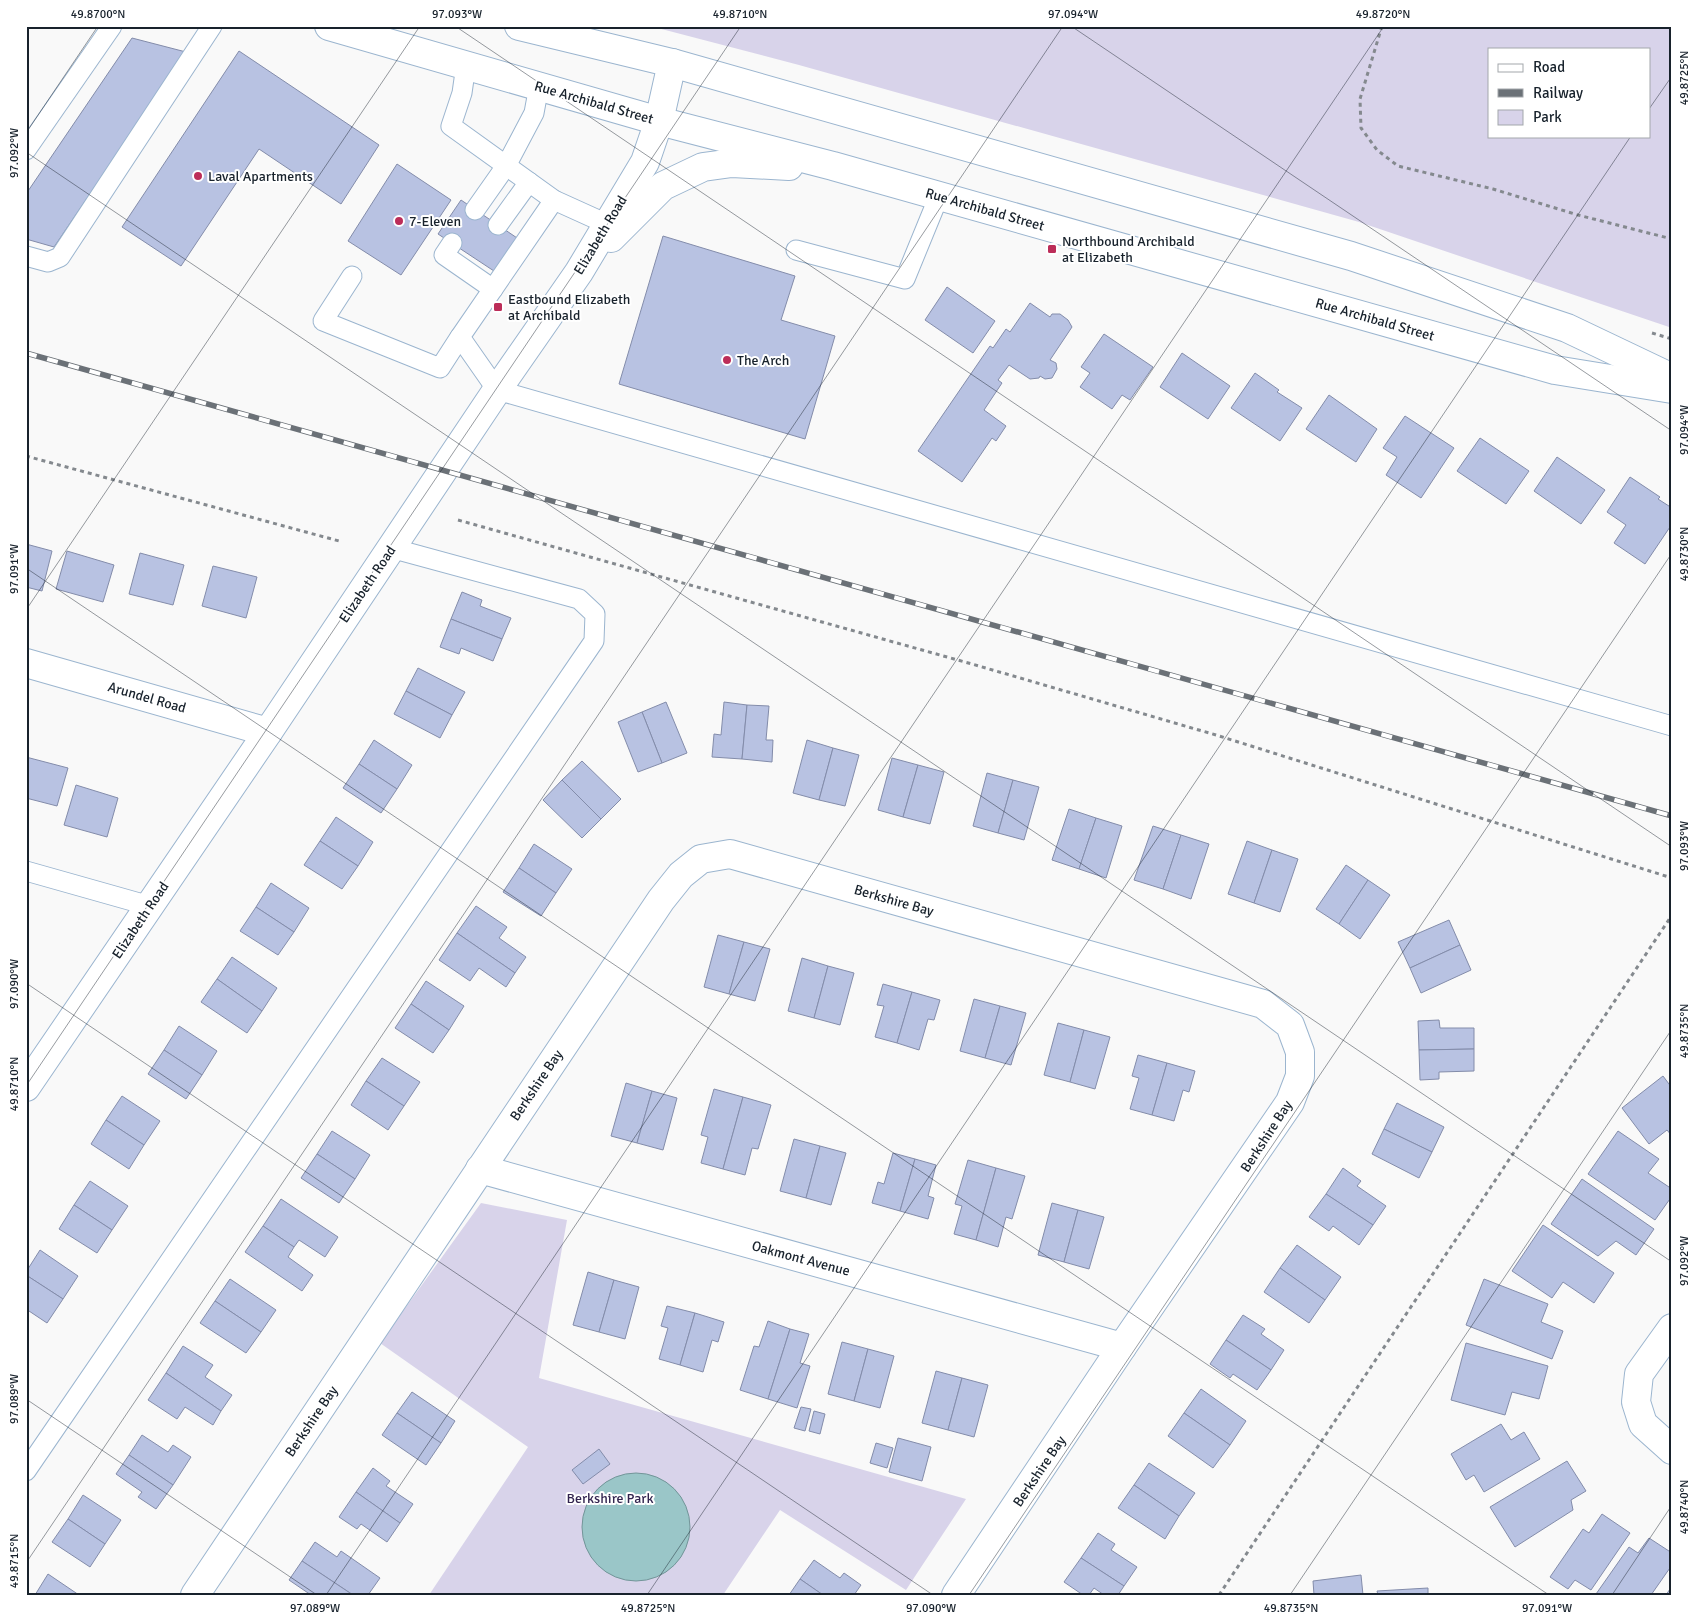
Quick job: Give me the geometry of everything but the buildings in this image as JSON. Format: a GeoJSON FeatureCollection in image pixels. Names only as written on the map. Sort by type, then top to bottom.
{"type":"FeatureCollection","features":[{"type":"Feature","properties":{"kind":"street","name":"Rue Archibald Street"},"geometry":{"type":"LineString","coordinates":[[329,26],[659,121],[833,166],[1555,370],[1672,389]]}},
{"type":"Feature","properties":{"kind":"street"},"geometry":{"type":"LineString","coordinates":[[518,26],[672,63],[1351,256],[1566,328],[1672,378]]}},
{"type":"Feature","properties":{"kind":"street","name":"Elizabeth Road"},"geometry":{"type":"LineString","coordinates":[[26,1087],[268,732],[497,390],[579,272],[645,162],[659,121],[672,63]]}},
{"type":"Feature","properties":{"kind":"street"},"geometry":{"type":"LineString","coordinates":[[579,272],[663,186],[703,167],[732,163],[759,166],[833,166]]}},
{"type":"Feature","properties":{"kind":"street","name":"Arundel Road"},"geometry":{"type":"LineString","coordinates":[[26,662],[268,732]]}},
{"type":"Feature","properties":{"kind":"street","name":"Berkshire Bay"},"geometry":{"type":"LineString","coordinates":[[195,1595],[661,900],[681,874],[701,859],[730,854],[1263,1004],[1290,1025],[1300,1052],[1300,1076],[1290,1102],[1122,1347],[956,1595]]}},
{"type":"Feature","properties":{"kind":"street","name":"Oakmont Avenue"},"geometry":{"type":"LineString","coordinates":[[480,1169],[1122,1347]]}},
{"type":"Feature","properties":{"kind":"street"},"geometry":{"type":"LineString","coordinates":[[1672,1328],[1639,1374],[1636,1402],[1642,1424],[1672,1450]]}},
{"type":"Feature","properties":{"kind":"lane"},"geometry":{"type":"LineString","coordinates":[[26,150],[112,26]]}},
{"type":"Feature","properties":{"kind":"lane"},"geometry":{"type":"LineString","coordinates":[[26,256],[48,262],[60,257],[212,26]]}},
{"type":"Feature","properties":{"kind":"lane"},"geometry":{"type":"LineString","coordinates":[[466,65],[462,93],[451,126],[554,200],[607,224]]}},
{"type":"Feature","properties":{"kind":"lane"},"geometry":{"type":"LineString","coordinates":[[475,210],[506,166],[534,113],[539,86]]}},
{"type":"Feature","properties":{"kind":"lane"},"geometry":{"type":"LineString","coordinates":[[498,225],[528,182]]}},
{"type":"Feature","properties":{"kind":"lane"},"geometry":{"type":"LineString","coordinates":[[796,250],[906,279],[939,196]]}},
{"type":"Feature","properties":{"kind":"lane"},"geometry":{"type":"LineString","coordinates":[[352,276],[323,321],[440,368],[554,200]]}},
{"type":"Feature","properties":{"kind":"lane"},"geometry":{"type":"LineString","coordinates":[[452,242],[444,255],[471,265],[493,289]]}},
{"type":"Feature","properties":{"kind":"lane"},"geometry":{"type":"LineString","coordinates":[[460,337],[497,390],[1672,726]]}},
{"type":"Feature","properties":{"kind":"lane"},"geometry":{"type":"LineString","coordinates":[[26,1471],[594,641],[595,614],[579,598],[391,548]]}},
{"type":"Feature","properties":{"kind":"lane"},"geometry":{"type":"LineString","coordinates":[[26,871],[150,906]]}},
{"type":"Feature","properties":{"kind":"path"},"geometry":{"type":"LineString","coordinates":[[1382,26],[1360,99],[1361,128],[1377,150],[1398,166],[1494,189],[1578,216],[1672,239]]}},
{"type":"Feature","properties":{"kind":"path"},"geometry":{"type":"LineString","coordinates":[[26,456],[339,541]]}},
{"type":"Feature","properties":{"kind":"path"},"geometry":{"type":"LineString","coordinates":[[458,520],[962,661],[1216,735],[1672,878]]}},
{"type":"Feature","properties":{"kind":"path"},"geometry":{"type":"LineString","coordinates":[[1219,1595],[1672,915]]}},
{"type":"Feature","properties":{"kind":"green space"},"geometry":{"type":"Polygon","coordinates":[[[650,26],[1672,26],[1672,328],[1359,222],[799,65],[650,26]]]}},
{"type":"Feature","properties":{"kind":"green space","name":"Berkshire Park"},"geometry":{"type":"Polygon","coordinates":[[[481,1203],[567,1220],[539,1378],[966,1499],[906,1590],[780,1510],[723,1595],[429,1595],[528,1447],[380,1343],[481,1203]]]}},
{"type":"Feature","properties":{"kind":"water"},"geometry":{"type":"Polygon","coordinates":[[[636,1473],[657,1477],[674,1489],[686,1506],[690,1527],[686,1548],[674,1565],[657,1577],[636,1581],[615,1577],[598,1565],[586,1548],[582,1527],[586,1506],[598,1489],[615,1477],[636,1473]]]}},
{"type":"Feature","properties":{"kind":"railway"},"geometry":{"type":"LineString","coordinates":[[26,353],[1672,816]]}},
{"type":"Feature","properties":{"kind":"place","name":"Laval Apartments"},"geometry":{"type":"Point","coordinates":[198,176]}},
{"type":"Feature","properties":{"kind":"place","name":"7-Eleven"},"geometry":{"type":"Point","coordinates":[399,221]}},
{"type":"Feature","properties":{"kind":"place","name":"Northbound Archibald at Elizabeth"},"geometry":{"type":"Point","coordinates":[1052,249]}},
{"type":"Feature","properties":{"kind":"place","name":"Eastbound Elizabeth at Archibald"},"geometry":{"type":"Point","coordinates":[498,307]}},
{"type":"Feature","properties":{"kind":"place","name":"The Arch"},"geometry":{"type":"Point","coordinates":[727,360]}}]}
